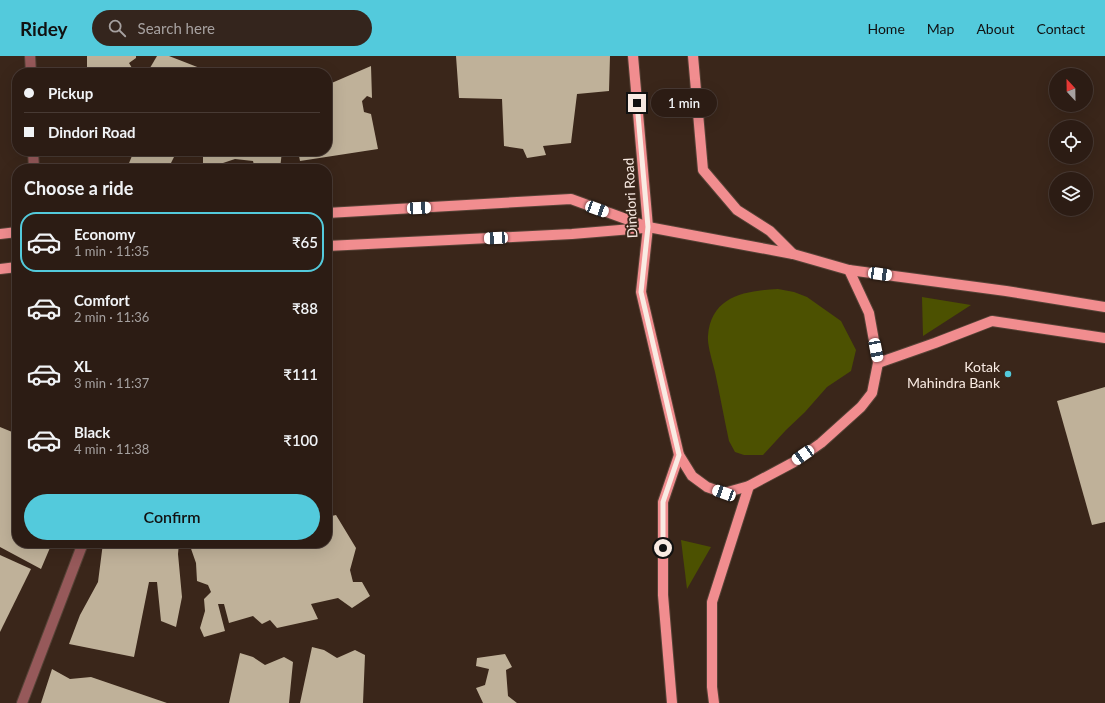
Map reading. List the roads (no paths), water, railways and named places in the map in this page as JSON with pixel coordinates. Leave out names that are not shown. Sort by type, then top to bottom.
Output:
[{"type":"main road","name":"Dindori Road","points":[[632,56],[648,227],[641,292],[679,455]]},
{"type":"main road","points":[[693,56],[703,170],[738,210],[770,231],[793,254]]},
{"type":"main road","points":[[332,213],[571,200],[648,227],[793,254],[849,270],[1006,291],[1105,307]]},
{"type":"main road","points":[[332,246],[572,234],[648,227]]},
{"type":"main road","points":[[0,234],[12,233]]},
{"type":"main road","points":[[0,269],[12,268]]},
{"type":"main road","points":[[679,455],[692,476],[707,487],[724,493],[749,486],[794,462],[821,443],[861,407],[872,393],[878,363],[869,313],[849,270]]},
{"type":"main road","points":[[878,363],[936,343],[992,321],[1105,338]]},
{"type":"main road","points":[[672,703],[663,595],[663,502],[679,455]]},
{"type":"main road","points":[[714,703],[712,687],[712,602],[749,486]]},
{"type":"street","points":[[30,56],[31,68]]},
{"type":"street","points":[[22,703],[80,548]]},
{"type":"place","name":"Kotak Mahindra Bank","points":[[1008,374]]}]
